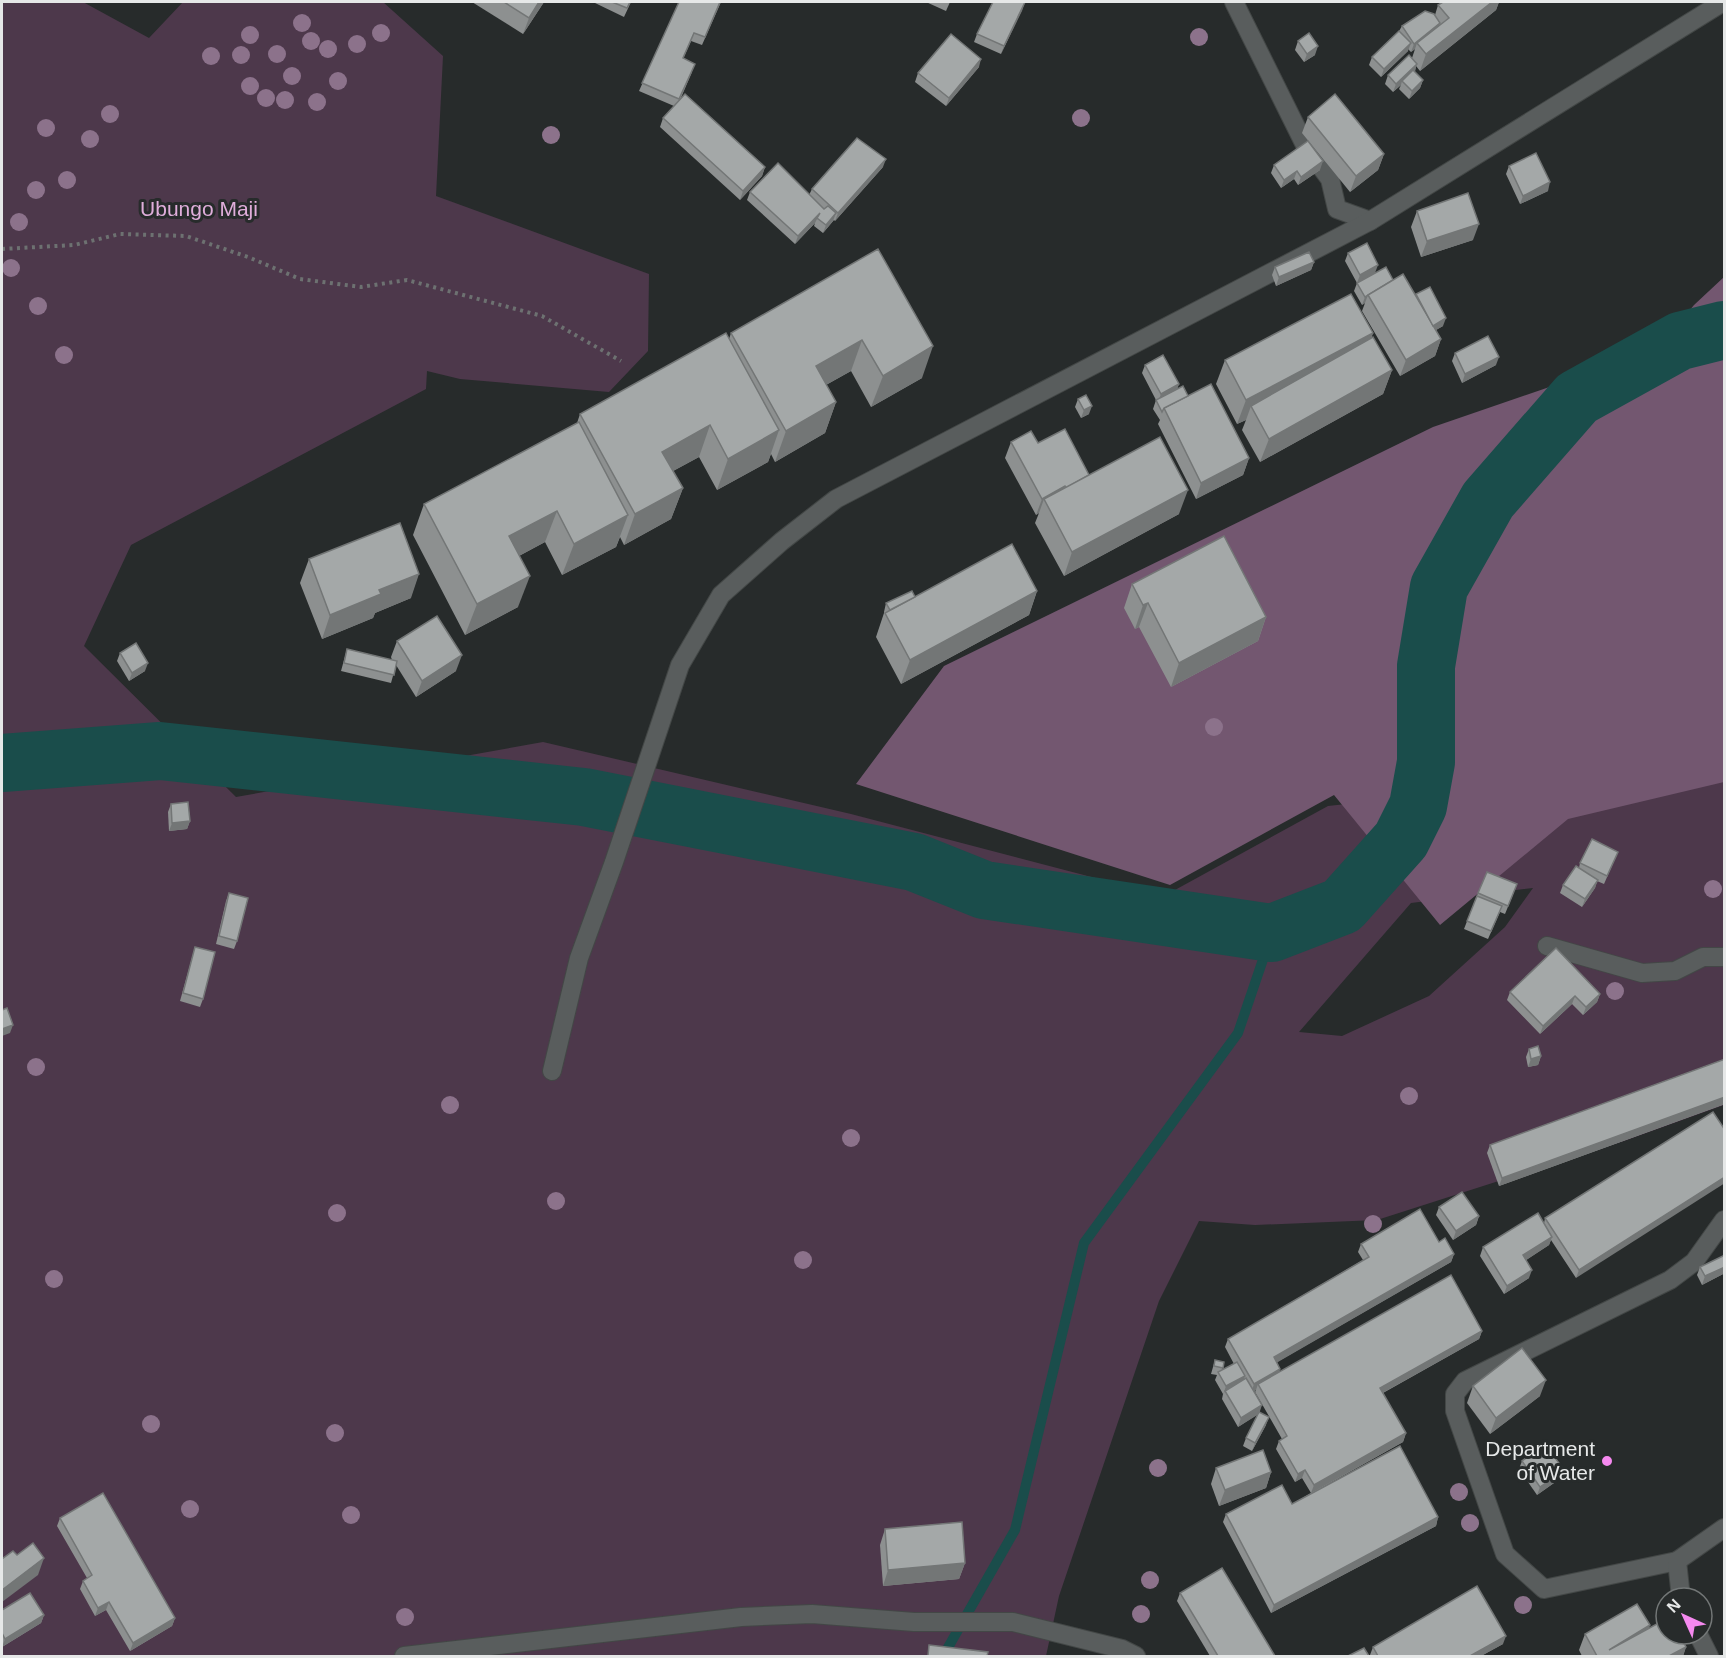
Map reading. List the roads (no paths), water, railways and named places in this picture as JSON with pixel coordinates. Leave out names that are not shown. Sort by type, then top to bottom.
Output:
[{"type":"street","points":[[1234,2],[1306,147],[1330,179],[1338,209],[1370,221]]},
{"type":"street","points":[[552,1071],[579,958],[614,862],[680,665],[721,595],[782,541],[836,499],[1370,221],[1723,2]]},
{"type":"street","points":[[1547,945],[1642,973],[1675,971],[1703,957],[1725,957]]},
{"type":"street","points":[[1725,1220],[1694,1262],[1670,1280],[1464,1381],[1455,1394],[1455,1411],[1505,1554],[1544,1589],[1677,1561],[1725,1528]]},
{"type":"street","points":[[1677,1561],[1680,1586]]},
{"type":"street","points":[[404,1656],[741,1617],[812,1614],[914,1622],[1013,1622],[1122,1649],[1136,1656]]},
{"type":"waterway","points":[[2,763],[160,751],[584,797],[914,862],[984,890],[1272,933],[1342,906],[1401,840],[1418,806],[1426,762],[1426,666],[1439,587],[1488,500],[1577,398],[1680,341],[1724,330]]},
{"type":"waterway","points":[[946,1651],[1015,1530],[1084,1243],[1238,1033],[1272,933]]},
{"type":"place","name":"Department of Water","points":[[1607,1461]]},
{"type":"park label","name":"Ubungo Maji","points":[[199,209]]}]
